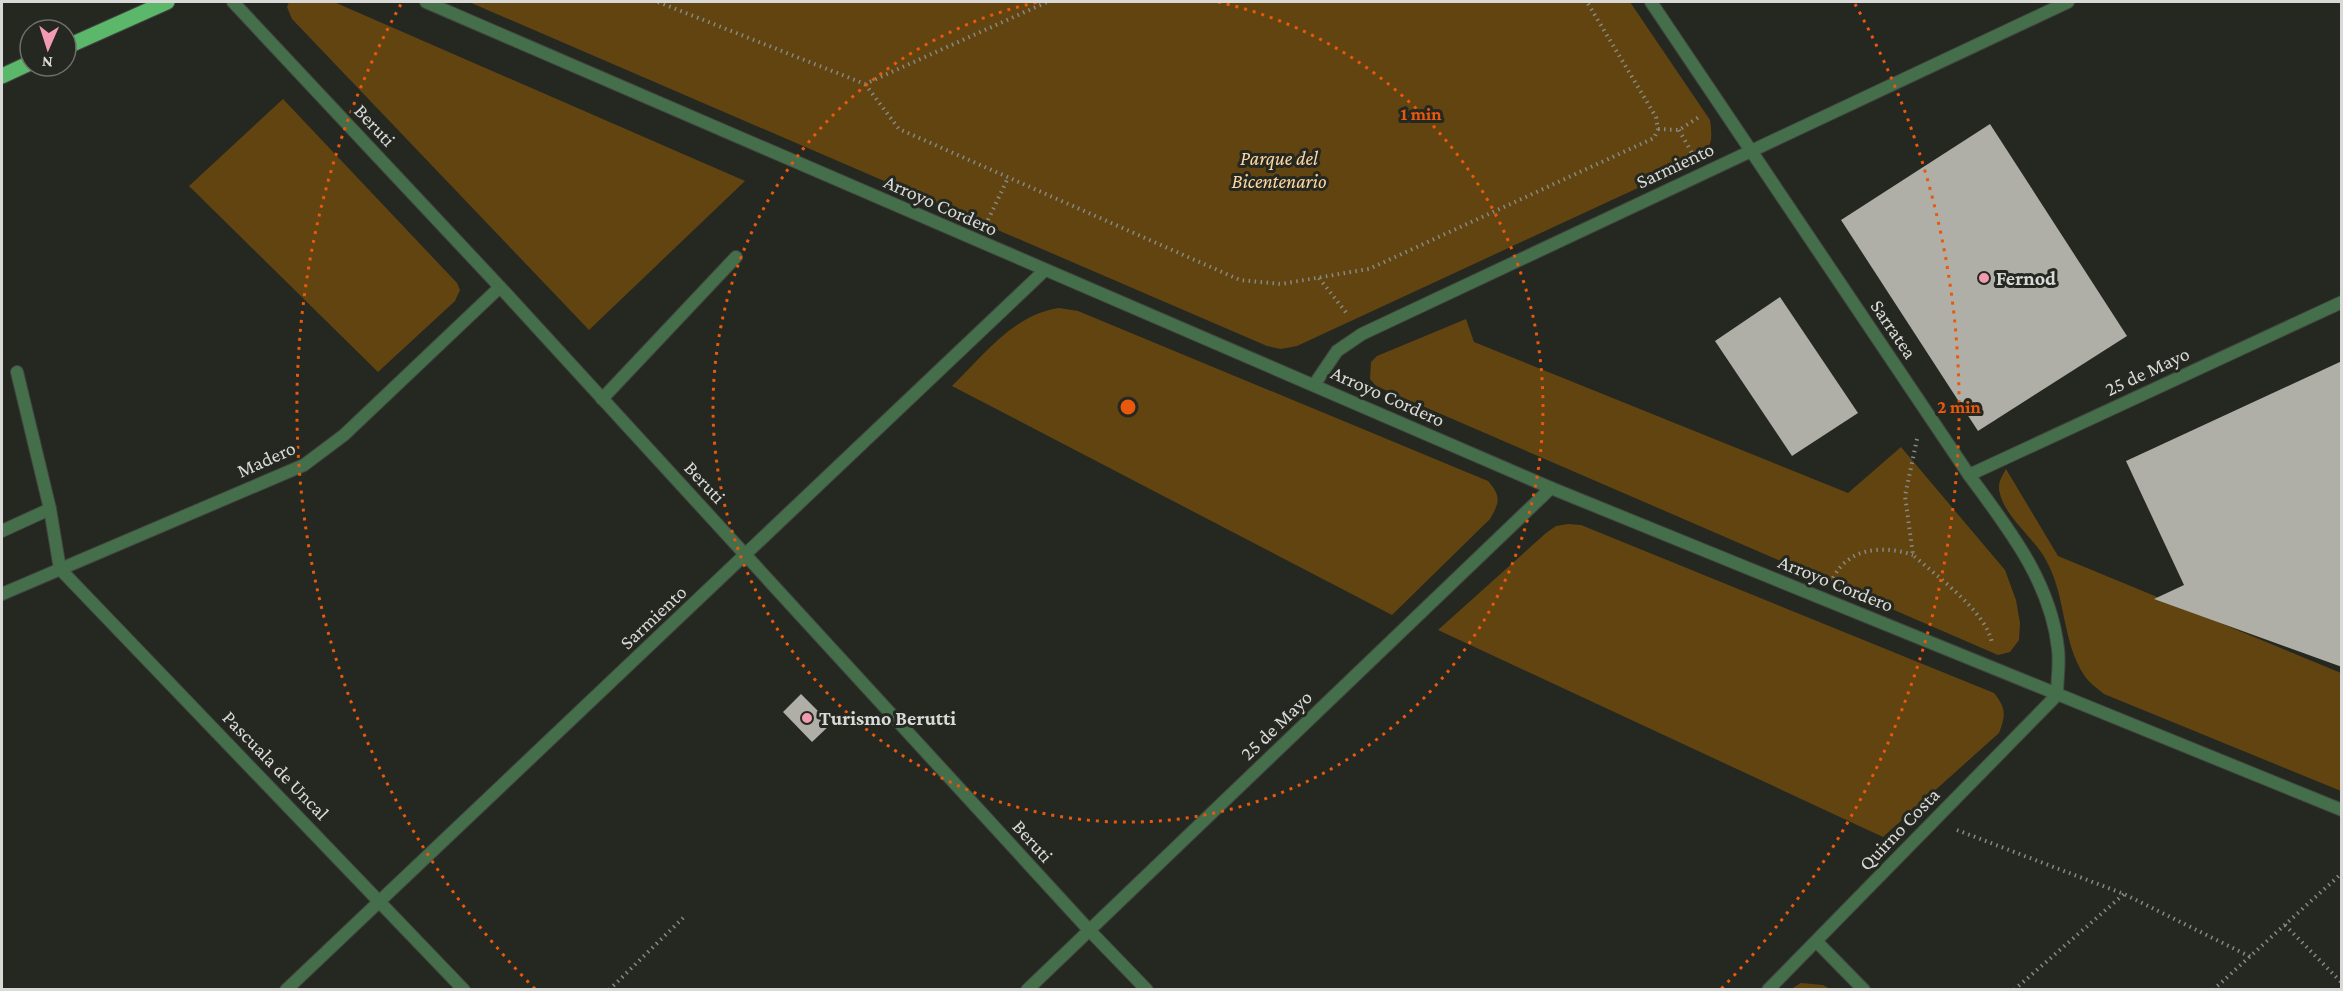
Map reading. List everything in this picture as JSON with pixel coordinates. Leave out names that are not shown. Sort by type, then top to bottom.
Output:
[{"type":"main road","points":[[78,42],[167,2]]},
{"type":"main road","points":[[2,76],[18,69]]},
{"type":"street","name":"Beruti","points":[[233,2],[500,287],[1089,930],[1147,990]]},
{"type":"street","name":"Arroyo Cordero","points":[[426,2],[1044,271],[1551,488],[2342,810]]},
{"type":"street","name":"Sarratea","points":[[1651,2],[1970,476],[2015,538],[2040,582],[2051,614],[2058,650],[2057,695]]},
{"type":"street","name":"Sarmiento","points":[[1314,385],[1337,351],[1362,334],[2068,2]]},
{"type":"street","points":[[602,399],[736,257]]},
{"type":"street","name":"Sarmiento","points":[[286,990],[747,556],[1044,271]]},
{"type":"street","name":"Madero","points":[[2,594],[304,465],[344,435],[500,287]]},
{"type":"street","name":"25 de Mayo","points":[[1970,476],[2342,302]]},
{"type":"street","points":[[16,372],[50,509],[60,569]]},
{"type":"street","name":"25 de Mayo","points":[[1028,990],[1551,488]]},
{"type":"street","points":[[2,531],[50,509]]},
{"type":"street","name":"Pascuala de Uncal","points":[[60,569],[464,990]]},
{"type":"street","name":"Quirno Costa","points":[[1768,990],[1818,942],[2057,695]]},
{"type":"street","points":[[1818,942],[1864,990]]},
{"type":"path","points":[[658,2],[865,84],[899,129],[1240,280],[1281,284],[1369,269],[1654,138],[1659,129],[1656,117],[1587,2]]},
{"type":"path","points":[[865,84],[1047,2]]},
{"type":"path","points":[[1659,129],[1679,130],[1719,104]]},
{"type":"path","points":[[978,242],[1008,178]]},
{"type":"path","points":[[1319,278],[1362,334]]},
{"type":"path","points":[[1913,555],[1905,496],[1925,409]]},
{"type":"path","points":[[1822,599],[1837,571],[1853,557],[1872,549],[1893,548],[1913,555],[1968,603],[1984,624],[1993,641],[1987,666]]},
{"type":"path","points":[[1934,821],[2124,894],[2250,957]]},
{"type":"path","points":[[2213,990],[2342,873]]},
{"type":"path","points":[[2014,990],[2124,894]]},
{"type":"path","points":[[609,990],[684,917]]},
{"type":"path","points":[[2285,925],[2342,983]]},
{"type":"green space","points":[[289,2],[334,2],[745,181],[589,330],[292,19],[287,7]]},
{"type":"green space","name":"Parque del Bicentenario","points":[[469,2],[1630,2],[1710,120],[1711,140],[1705,153],[1694,162],[1297,346],[1281,349],[1267,346]]},
{"type":"green space","points":[[283,99],[457,283],[460,290],[455,301],[378,372],[189,186]]},
{"type":"green space","points":[[1059,308],[1078,311],[1488,481],[1497,495],[1496,508],[1490,519],[1392,615],[952,386],[1014,327],[1028,318]]},
{"type":"green space","points":[[1466,319],[1474,342],[1848,493],[1901,447],[2005,570],[2016,600],[2020,623],[2019,640],[2010,652],[1998,655],[1376,386],[1370,379],[1371,362],[1377,356]]},
{"type":"green space","points":[[2006,469],[2058,556],[2341,673],[2341,791],[2104,694],[2090,683],[2077,662],[2072,648],[2058,590],[2047,562],[2015,521],[2000,494],[2001,478]]},
{"type":"green space","points":[[1581,525],[1994,693],[2004,712],[1999,733],[1883,837],[1438,630],[1546,533],[1556,526]]},
{"type":"green space","points":[[1801,983],[1823,985],[1830,989],[1791,989]]},
{"type":"building","name":"Fernod","points":[[1990,124],[2127,336],[1978,431],[1841,220]]},
{"type":"building","points":[[1780,297],[1858,413],[1792,456],[1715,341]]},
{"type":"building","points":[[2342,361],[2342,667],[2154,599],[2184,585],[2126,461]]},
{"type":"building","name":"Turismo Berutti","points":[[801,694],[831,724],[812,742],[783,712]]},
{"type":"place","name":"Fernod","points":[[1984,278]]},
{"type":"place","name":"Turismo Berutti","points":[[807,718]]}]
